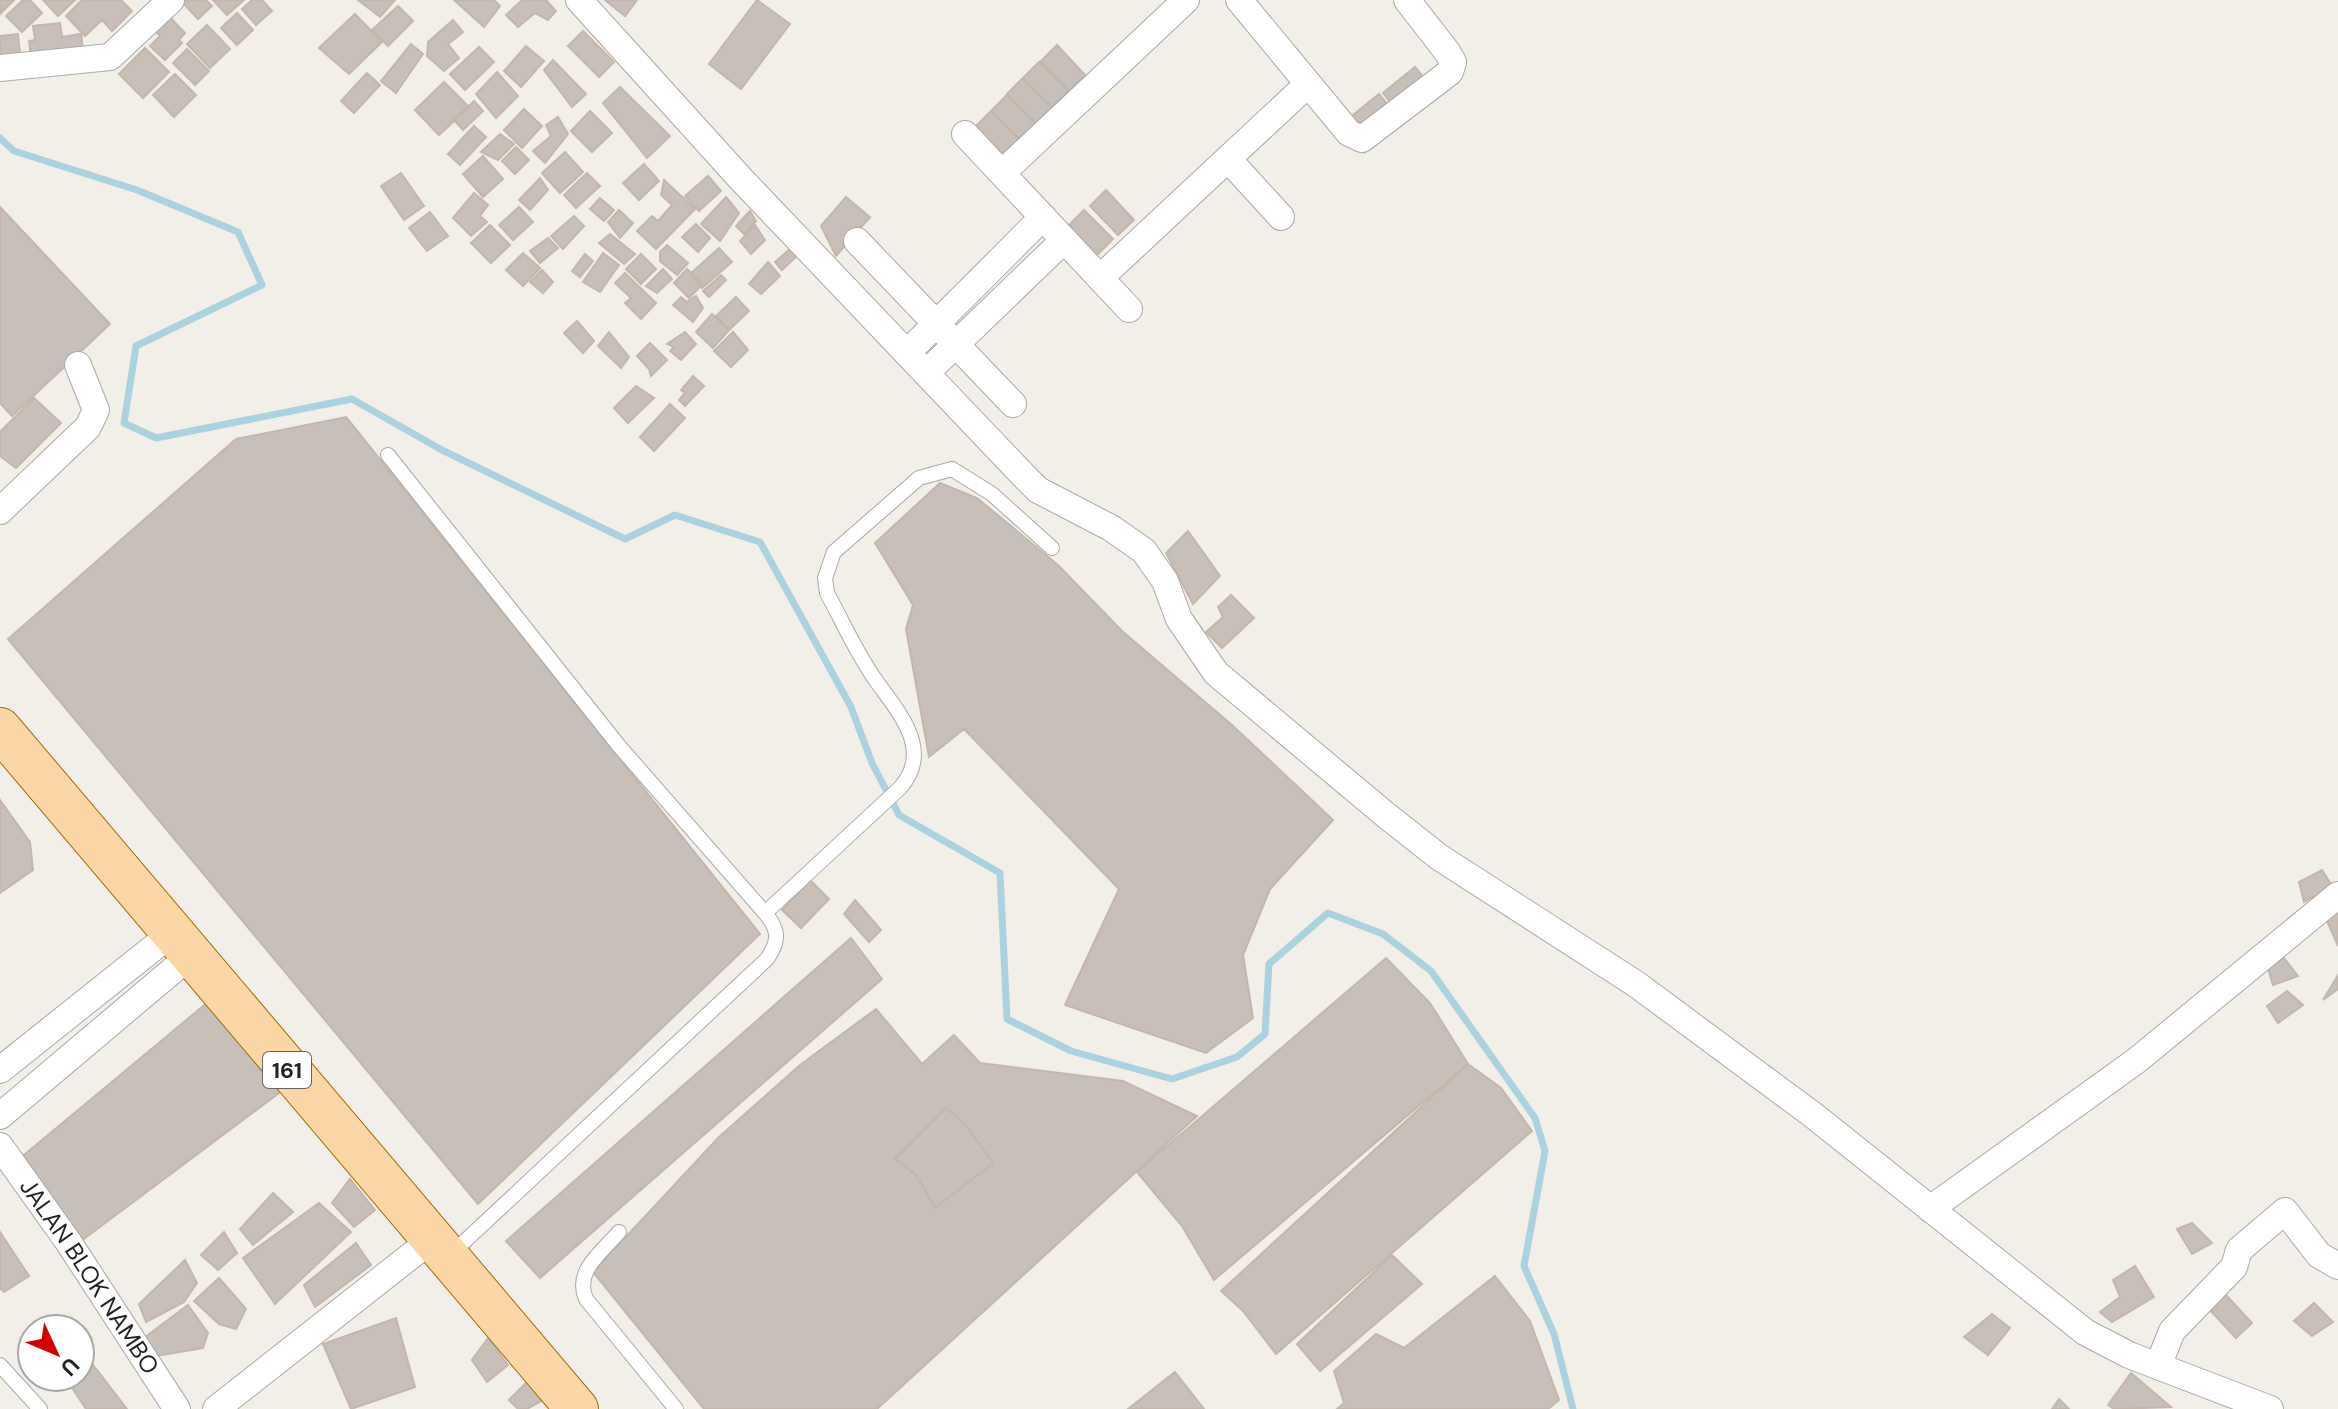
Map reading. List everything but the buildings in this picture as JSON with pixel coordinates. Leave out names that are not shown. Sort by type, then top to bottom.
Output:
[{"type":"main road","name":"161","points":[[4,743],[181,944],[577,1409]]},
{"type":"street","points":[[0,68],[110,57],[171,0]]},
{"type":"street","points":[[579,0],[740,178],[1038,490],[1111,528],[1144,551],[1165,581],[1179,619],[1194,644],[1237,693],[1439,857],[1636,984],[1813,1115],[2085,1332],[2158,1366],[2270,1409]]},
{"type":"street","points":[[1002,173],[1186,0]]},
{"type":"street","points":[[1239,0],[1349,133],[1362,139],[1444,80],[1453,62],[1407,0]]},
{"type":"street","points":[[1100,278],[1308,84]]},
{"type":"street","points":[[965,134],[1129,309]]},
{"type":"street","points":[[1228,159],[1281,217]]},
{"type":"street","points":[[907,353],[1043,217]]},
{"type":"street","points":[[926,373],[1064,240]]},
{"type":"street","points":[[857,241],[1013,404]]},
{"type":"street","points":[[0,511],[88,427],[96,410],[78,365]]},
{"type":"street","points":[[1930,1209],[2136,1061],[2338,895]]},
{"type":"street","points":[[0,1070],[181,944]]},
{"type":"street","points":[[0,1116],[181,944]]},
{"type":"street","name":"JALAN BLOK NAMBO","points":[[0,1146],[69,1243],[177,1409]]},
{"type":"street","points":[[2158,1366],[2172,1331],[2234,1267],[2239,1250],[2285,1211],[2319,1255],[2338,1266]]},
{"type":"street","points":[[216,1409],[439,1249]]},
{"type":"lane","points":[[388,455],[619,746],[765,913],[775,926],[778,939],[767,959],[439,1249]]},
{"type":"lane","points":[[765,913],[900,788],[910,772],[911,737],[907,723],[876,682],[827,593],[825,578],[834,552],[919,478],[952,469],[992,494],[1052,548]]},
{"type":"lane","points":[[619,1232],[583,1273],[580,1285],[586,1299],[676,1409]]},
{"type":"lane","points":[[0,1365],[40,1409]]},
{"type":"waterway","points":[[0,138],[14,151],[137,190],[238,232],[262,285],[136,346],[124,423],[156,438],[352,399],[442,450],[625,539],[675,515],[760,542],[851,707],[872,763],[899,815],[1000,873],[1007,1019],[1071,1051],[1172,1079],[1237,1057],[1265,1034],[1269,964],[1328,913],[1383,934],[1431,971],[1535,1118],[1545,1151],[1524,1266],[1554,1334],[1573,1409]]}]
